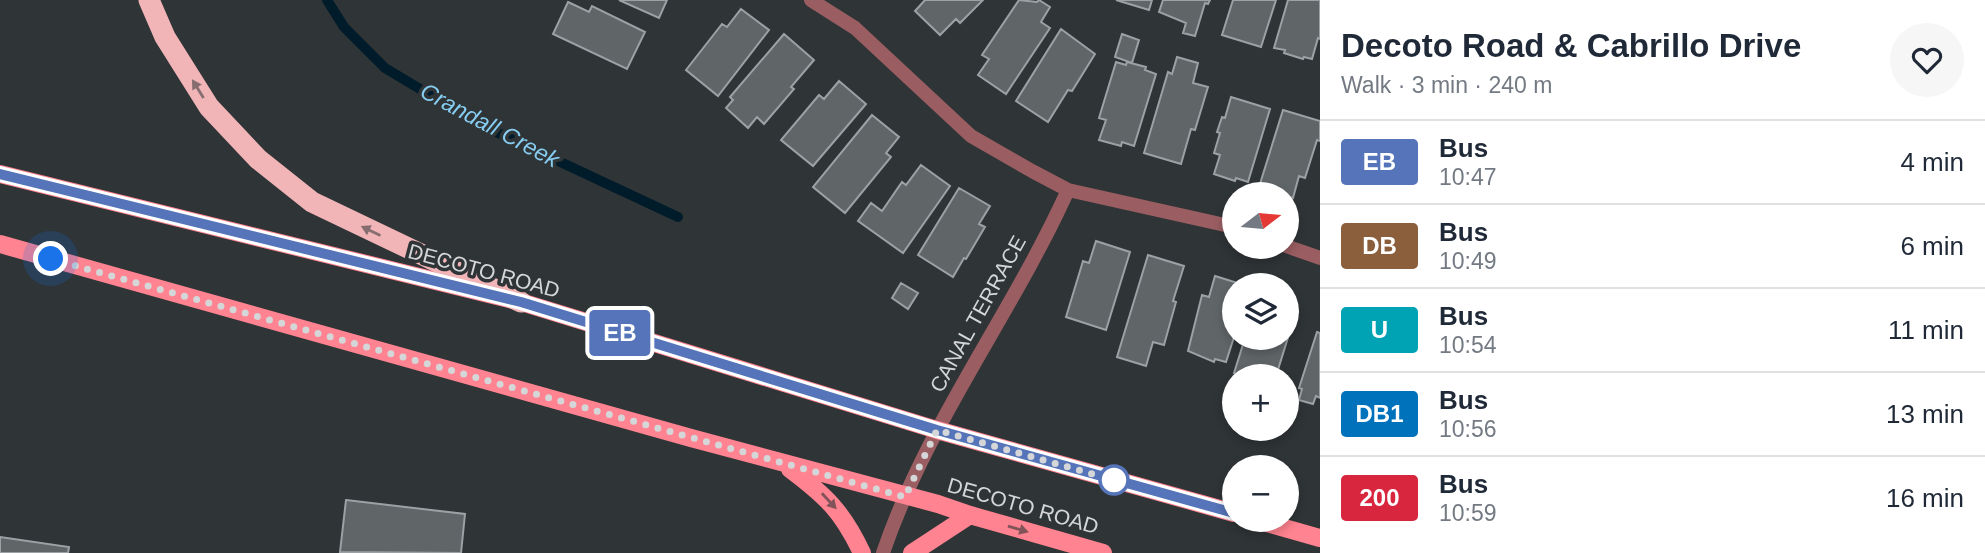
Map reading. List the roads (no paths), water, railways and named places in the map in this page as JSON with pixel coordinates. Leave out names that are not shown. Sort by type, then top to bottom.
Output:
[{"type":"highway","points":[[149,0],[165,37],[209,107],[258,159],[312,202],[521,302]]},
{"type":"main road","name":"DECOTO ROAD","points":[[0,174],[521,302],[937,430],[1222,510]]},
{"type":"main road","name":"DECOTO ROAD","points":[[0,244],[781,463],[938,504],[970,516],[1103,553]]},
{"type":"main road","points":[[781,463],[824,495],[851,530],[862,553]]},
{"type":"main road","points":[[912,553],[970,516]]},
{"type":"main road","points":[[1299,532],[1320,538]]},
{"type":"street","points":[[811,0],[855,28],[971,136],[1068,190],[1222,224]]},
{"type":"street","name":"CANAL TERRACE","points":[[883,553],[905,497],[937,430],[1046,236],[1068,190]]},
{"type":"street","points":[[1299,251],[1320,258]]},
{"type":"waterway","name":"Crandall Creek","points":[[327,0],[344,27],[385,68],[475,122],[678,217]]}]
